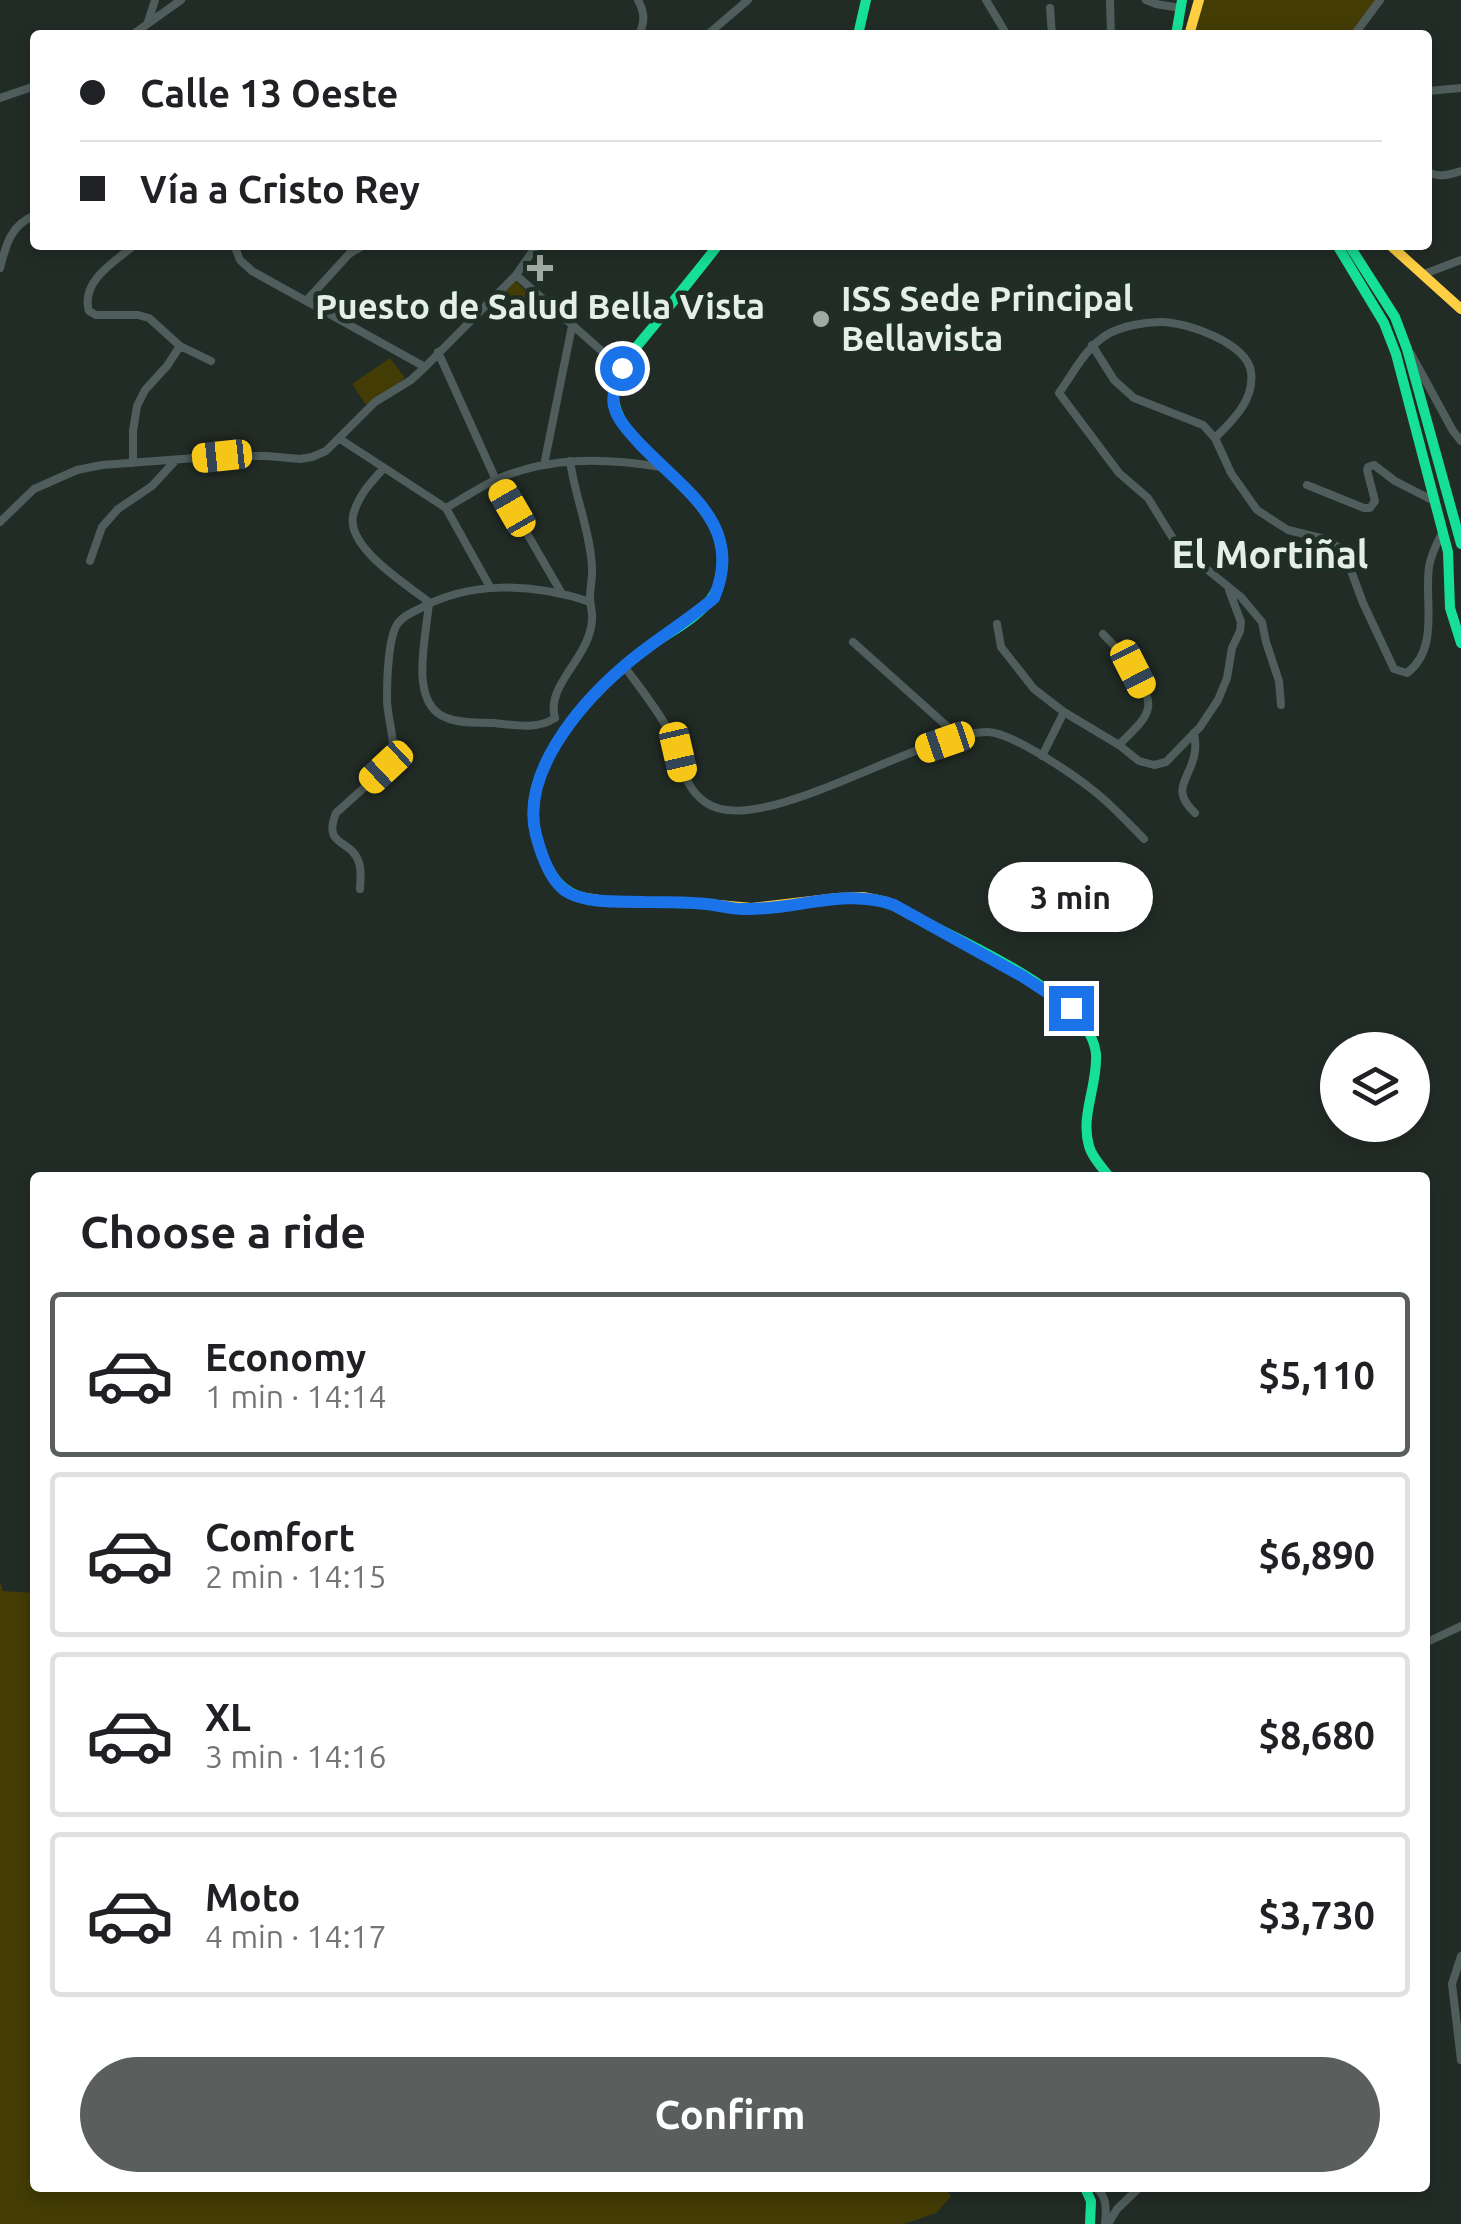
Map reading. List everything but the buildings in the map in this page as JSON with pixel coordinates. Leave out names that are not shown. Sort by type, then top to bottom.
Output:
[{"type":"street","points":[[148,22],[154,0]]},
{"type":"street","points":[[138,30],[181,0]]},
{"type":"street","points":[[638,0],[644,13],[641,30]]},
{"type":"street","points":[[712,30],[748,0]]},
{"type":"street","points":[[859,30],[866,0]]},
{"type":"street","points":[[986,0],[1003,30]]},
{"type":"street","points":[[1110,0],[1112,30]]},
{"type":"street","points":[[1146,0],[1156,4],[1190,0]]},
{"type":"street","points":[[1190,30],[1199,0]]},
{"type":"street","points":[[1358,30],[1380,0]]},
{"type":"street","points":[[1177,30],[1181,4]]},
{"type":"street","points":[[1050,8],[1052,30]]},
{"type":"street","points":[[716,26],[721,30]]},
{"type":"street","points":[[0,98],[30,88]]},
{"type":"street","points":[[1432,90],[1461,88]]},
{"type":"street","points":[[1432,174],[1461,171]]},
{"type":"street","points":[[0,268],[7,242],[19,224],[30,218]]},
{"type":"street","points":[[129,250],[97,277],[88,292],[88,312],[148,318],[180,346],[211,361]]},
{"type":"street","points":[[236,250],[252,272],[425,367]]},
{"type":"street","points":[[307,300],[356,250]]},
{"type":"street","points":[[0,522],[21,500],[49,480],[77,470],[245,456],[300,459],[326,451],[375,402],[425,367],[516,275],[534,250]]},
{"type":"street","points":[[714,250],[622,368],[613,402],[625,426],[705,511],[720,534],[724,550],[720,585],[714,598],[624,666],[597,692],[547,761],[533,803],[536,835],[546,861],[559,886],[583,898],[703,903],[743,909],[851,897],[881,900],[1022,976],[1060,1000],[1078,1016],[1093,1038],[1096,1053],[1087,1129],[1090,1146],[1106,1172]]},
{"type":"street","points":[[1339,250],[1384,323],[1396,354],[1443,530],[1450,571],[1451,621],[1461,644]]},
{"type":"street","points":[[1353,250],[1395,317],[1408,349],[1461,441]]},
{"type":"street","points":[[1396,250],[1461,309]]},
{"type":"street","points":[[1424,274],[1461,260]]},
{"type":"street","points":[[516,275],[622,368]]},
{"type":"street","points":[[1215,438],[1240,412],[1249,391],[1251,371],[1241,352],[1194,328],[1161,322],[1121,328],[1092,345],[1059,394],[1119,473],[1148,498],[1176,545],[1241,597],[1262,622],[1282,704]]},
{"type":"street","points":[[544,465],[572,326]]},
{"type":"street","points":[[1092,345],[1124,391],[1203,426],[1215,438],[1231,473],[1257,510],[1288,530],[1322,538],[1340,548],[1394,669],[1400,672],[1407,672],[1419,659],[1430,621],[1428,567],[1443,530]]},
{"type":"street","points":[[133,463],[137,406],[180,346]]},
{"type":"street","points":[[1408,349],[1461,544]]},
{"type":"street","points":[[438,352],[496,480],[561,592]]},
{"type":"street","points":[[340,439],[446,508],[490,587]]},
{"type":"street","points":[[446,508],[496,480],[544,465],[615,460],[662,467]]},
{"type":"street","points":[[90,561],[102,528],[110,518],[152,486],[175,461]]},
{"type":"street","points":[[554,718],[552,700],[587,642],[593,619],[588,540],[570,461]]},
{"type":"street","points":[[1306,485],[1370,508],[1375,501],[1367,470],[1374,465],[1434,501]]},
{"type":"street","points":[[1412,489],[1424,481],[1426,466]]},
{"type":"street","points":[[383,468],[358,502],[353,531],[361,546],[429,602]]},
{"type":"street","points":[[1428,567],[1441,563],[1450,571]]},
{"type":"street","points":[[360,889],[358,860],[334,838],[332,823],[336,813],[393,758],[387,702],[396,625],[429,602],[490,587],[561,592],[590,602]]},
{"type":"street","points":[[997,624],[1000,647],[1034,689],[1139,761],[1154,766],[1166,762],[1194,734],[1218,700],[1241,622],[1228,589]]},
{"type":"street","points":[[429,602],[422,672],[425,693],[433,709],[444,718],[459,721],[532,726],[545,725],[554,718]]},
{"type":"street","points":[[1104,634],[1133,669],[1147,697],[1148,708],[1143,718],[1119,745]]},
{"type":"street","points":[[853,642],[959,738]]},
{"type":"street","points":[[624,666],[670,734],[691,790],[708,805],[748,810],[762,807],[909,754],[989,732],[1012,738],[1094,790],[1144,838]]},
{"type":"street","points":[[1042,756],[1064,712]]},
{"type":"street","points":[[554,718],[571,725]]},
{"type":"street","points":[[1194,734],[1195,754],[1182,784],[1182,794],[1184,804],[1195,813]]},
{"type":"street","points":[[1430,1642],[1461,1626]]},
{"type":"street","points":[[1461,1956],[1452,1984],[1461,2060]]},
{"type":"street","points":[[1088,2192],[1092,2206],[1090,2224]]},
{"type":"street","points":[[1099,2192],[1104,2198],[1106,2224]]},
{"type":"street","points":[[1106,2224],[1135,2192]]},
{"type":"shaded area","points":[[1199,0],[1380,0],[1358,30],[1190,30]]},
{"type":"shaded area","points":[[515,280],[530,296],[505,319],[490,303]]},
{"type":"shaded area","points":[[390,358],[405,378],[366,405],[352,384]]},
{"type":"shaded area","points":[[0,1581],[3,1591],[30,1593],[30,2192],[948,2192],[951,2197],[936,2213],[904,2224],[0,2224]]},
{"type":"traffic: fast","points":[[859,30],[866,0]]},
{"type":"traffic: fast","points":[[1177,30],[1182,0]]},
{"type":"traffic: fast","points":[[586,898],[558,882],[540,847],[533,815],[544,766],[591,698],[708,602],[722,567],[717,533],[703,509],[625,427],[615,406],[615,385],[633,351],[714,250]]},
{"type":"traffic: fast","points":[[1340,250],[1384,323],[1396,354],[1448,552],[1450,608],[1461,643]]},
{"type":"traffic: fast","points":[[1352,250],[1395,317],[1407,349],[1461,544]]},
{"type":"traffic: fast","points":[[917,918],[1050,992],[1089,1033],[1096,1066],[1087,1134],[1093,1155],[1106,1172]]},
{"type":"traffic: fast","points":[[1087,2192],[1091,2201],[1090,2224]]},
{"type":"traffic: slow","points":[[1190,30],[1199,0]]},
{"type":"traffic: slow","points":[[1396,250],[1461,309]]},
{"type":"traffic: slow","points":[[586,898],[752,908],[863,897],[887,902],[917,918]]},
{"type":"place","name":"Puesto de Salud Bella Vista","points":[[540,268]]},
{"type":"place","name":"ISS Sede Principal Bellavista","points":[[821,319]]},
{"type":"district","name":"El Mortiñal","points":[[1270,555]]},
{"type":"route","points":[[622,368],[613,402],[616,412],[636,439],[705,511],[720,534],[723,564],[714,598],[613,676],[580,712],[547,761],[537,782],[533,816],[542,853],[559,886],[583,898],[703,903],[743,909],[832,898],[881,900],[978,950],[1071,1008]]}]
